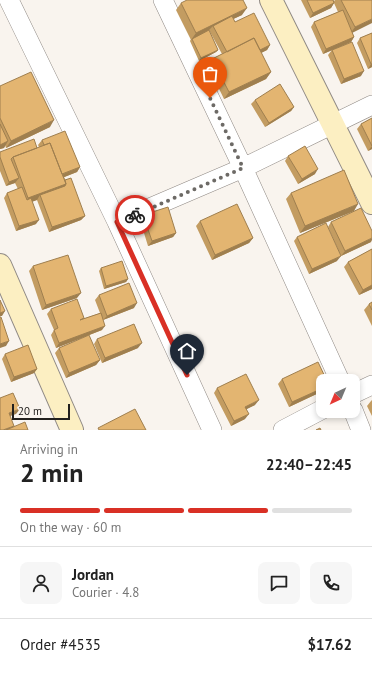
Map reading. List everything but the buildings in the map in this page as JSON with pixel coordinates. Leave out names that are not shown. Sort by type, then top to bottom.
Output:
[{"type":"main road","points":[[271,0],[372,203]]},
{"type":"main road","points":[[0,265],[72,430]]},
{"type":"street","points":[[9,0],[117,222],[212,430]]},
{"type":"street","points":[[163,0],[243,168],[337,374]]},
{"type":"street","points":[[117,222],[243,168],[372,105]]},
{"type":"street","points":[[360,391],[372,385]]},
{"type":"street","points":[[282,430],[316,413]]},
{"type":"street","points":[[356,418],[361,430]]},
{"type":"way so far","points":[[135,215],[243,168],[210,98]]},
{"type":"route","points":[[135,215],[117,222],[187,375]]}]
